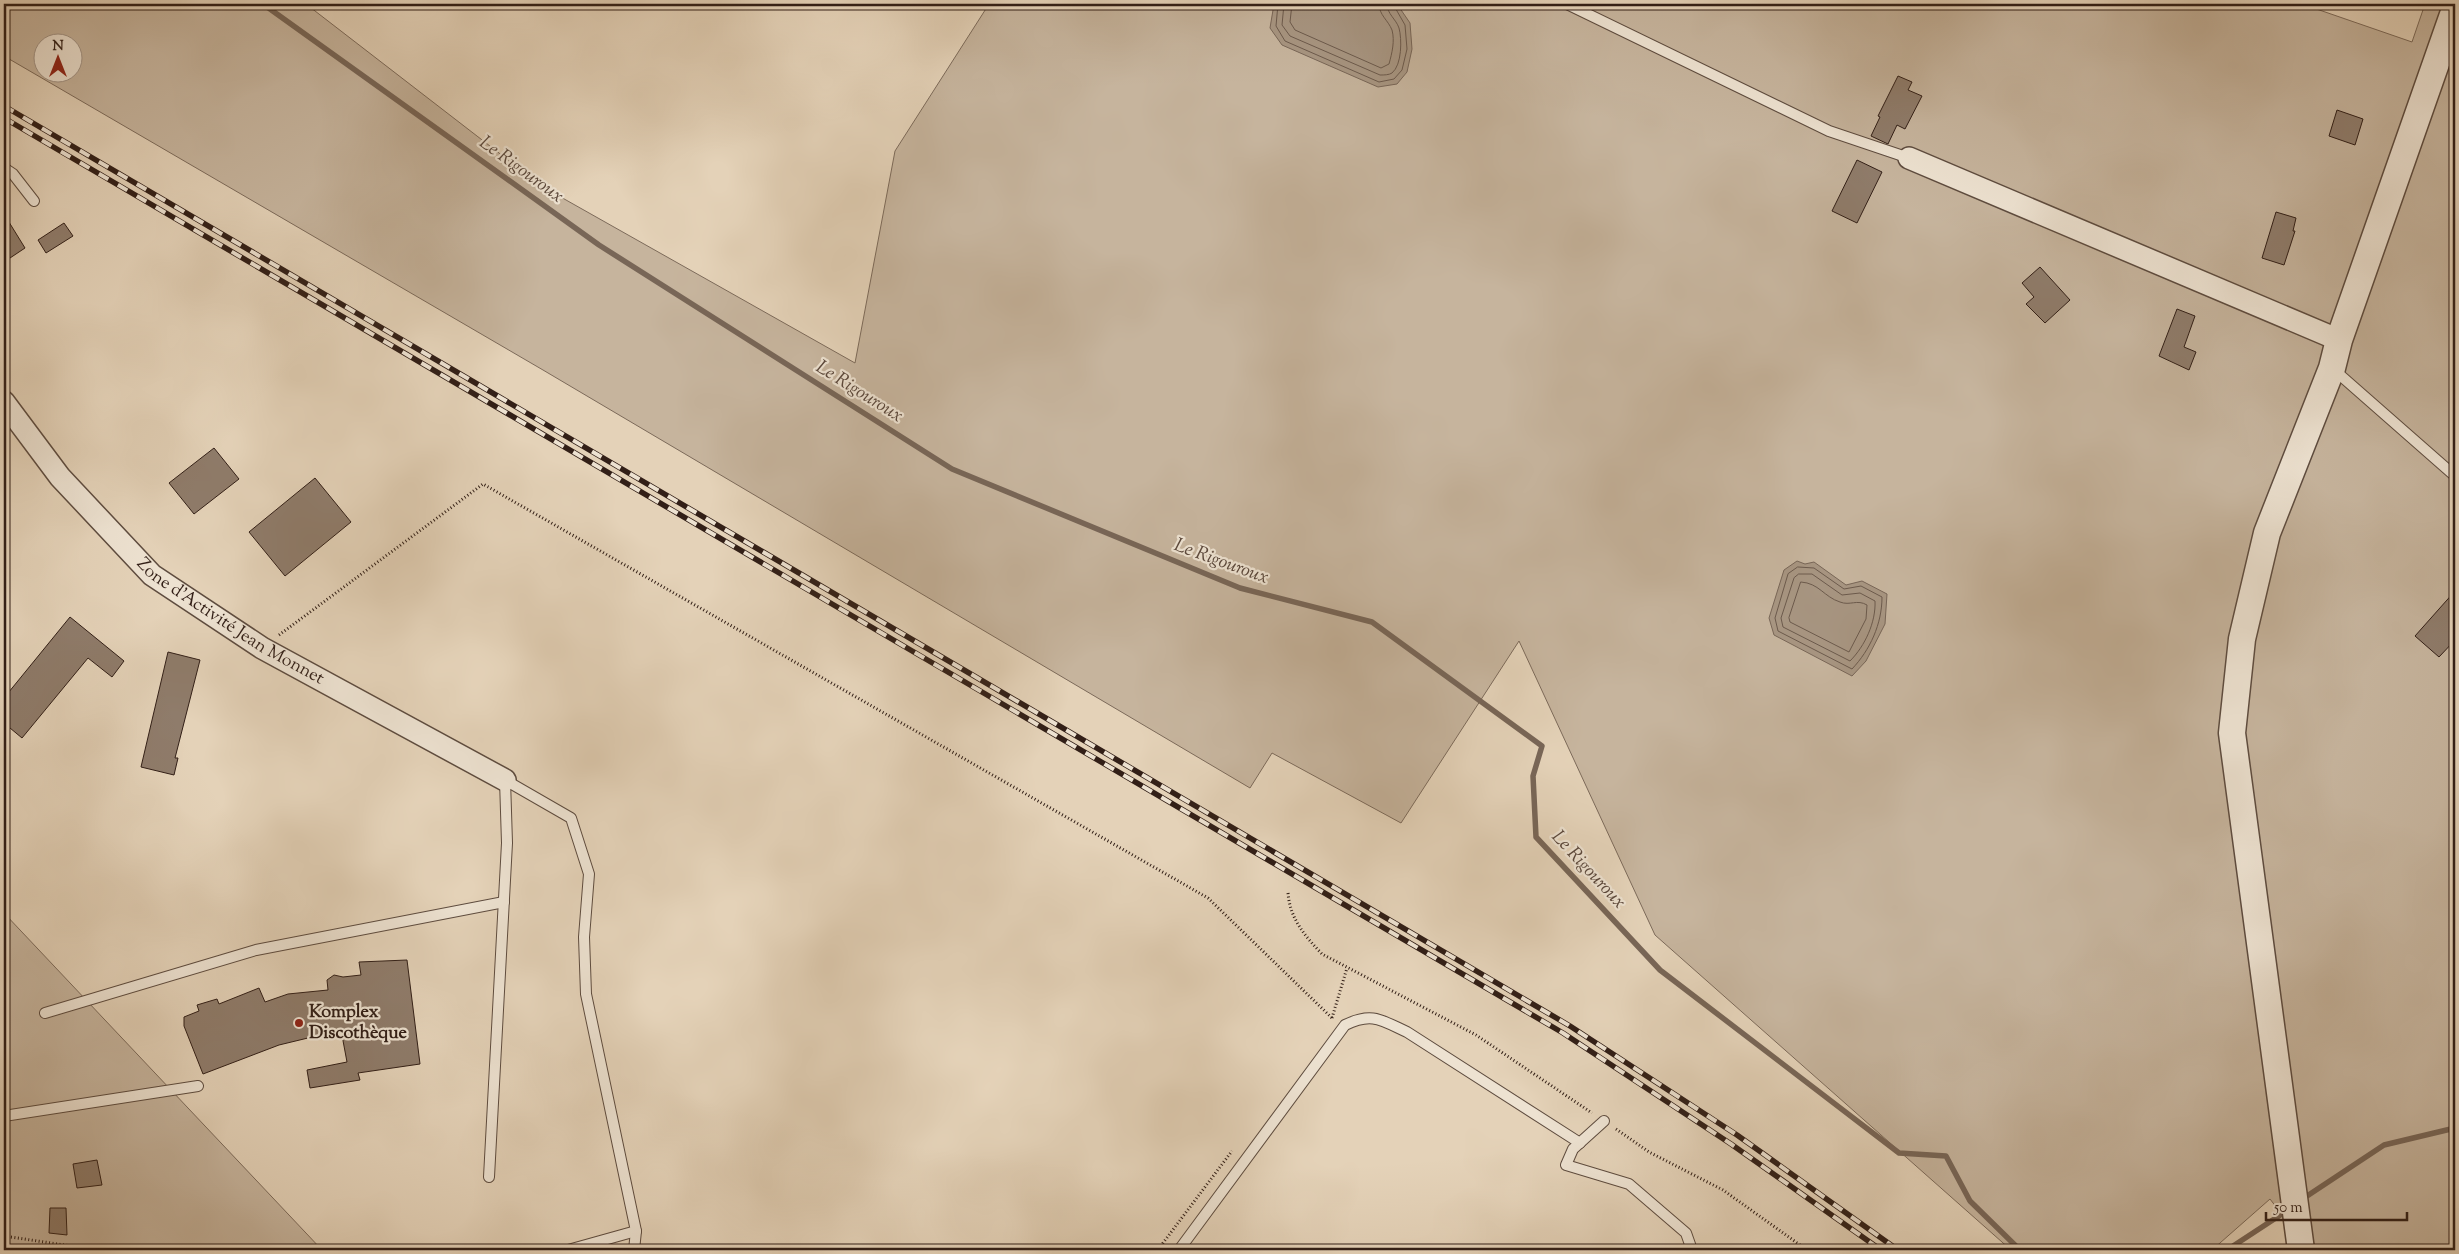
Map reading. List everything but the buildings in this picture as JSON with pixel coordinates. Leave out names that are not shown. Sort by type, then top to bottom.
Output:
[{"type":"street","points":[[2301,1250],[2232,733],[2242,639],[2267,534],[2332,368],[2340,340],[2455,9]]},
{"type":"street","points":[[1909,158],[2340,340]]},
{"type":"street","name":"Zone d'Activité Jean Monnet","points":[[4,402],[60,477],[152,575],[262,648],[505,780]]},
{"type":"lane","points":[[1567,4],[1829,130],[1909,158]]},
{"type":"lane","points":[[4,168],[13,174],[34,201]]},
{"type":"lane","points":[[2332,368],[2455,476]]},
{"type":"lane","points":[[489,1177],[507,843],[505,780]]},
{"type":"lane","points":[[505,780],[571,818],[589,874],[584,937],[586,994],[636,1231],[634,1250]]},
{"type":"lane","points":[[45,1013],[256,950],[504,902]]},
{"type":"lane","points":[[1179,1250],[1345,1025],[1360,1017],[1379,1019],[1407,1032],[1580,1143]]},
{"type":"lane","points":[[4,1116],[198,1086]]},
{"type":"lane","points":[[1604,1121],[1573,1149],[1566,1165],[1629,1184],[1686,1233],[1692,1250]]},
{"type":"lane","points":[[568,1250],[636,1231]]},
{"type":"path","points":[[262,648],[483,484],[1208,898],[1332,1018]]},
{"type":"path","points":[[1288,894],[1289,908],[1306,937],[1322,954],[1476,1035],[1649,1152],[1723,1190],[1807,1250]]},
{"type":"path","points":[[1326,1026],[1332,1018],[1347,968]]},
{"type":"path","points":[[1160,1250],[1163,1242],[1233,1150]]},
{"type":"path","points":[[4,1236],[98,1250]]},
{"type":"shaded area","points":[[4,4],[306,4],[543,187],[855,363],[895,151],[989,4],[2302,4],[2412,42],[2425,4],[2455,4],[2455,1250],[2309,1250],[2270,1199],[2212,1250],[2011,1250],[1655,935],[1519,641],[1401,823],[1272,753],[1250,788],[543,370],[49,82],[82,82],[82,32],[32,32],[32,72],[4,56]]},
{"type":"shaded area","points":[[4,913],[322,1250],[4,1250]]},
{"type":"water","points":[[1274,4],[1397,4],[1410,23],[1412,49],[1407,72],[1397,84],[1378,87],[1282,45],[1270,28]]},
{"type":"water","points":[[1797,561],[1805,564],[1814,562],[1846,585],[1862,581],[1887,594],[1885,624],[1866,661],[1852,676],[1774,635],[1769,618],[1784,570]]},
{"type":"waterway","name":"Le Rigouroux","points":[[263,4],[599,245],[952,469],[1240,588],[1372,622],[1542,746],[1533,776],[1536,837],[1660,970],[1899,1153],[1946,1156],[1970,1201],[2020,1250]]},
{"type":"waterway","name":"Le Rigouroux","points":[[2301,1200],[2384,1145],[2455,1128]]},
{"type":"waterway","name":"Le Rigouroux","points":[[2227,1250],[2288,1210]]},
{"type":"railway","points":[[4,106],[1570,1026],[1737,1135],[1898,1250]]},
{"type":"railway","points":[[4,118],[1563,1033],[1731,1144],[1881,1250]]},
{"type":"place","name":"Komplex Discothèque","points":[[299,1023]]}]
